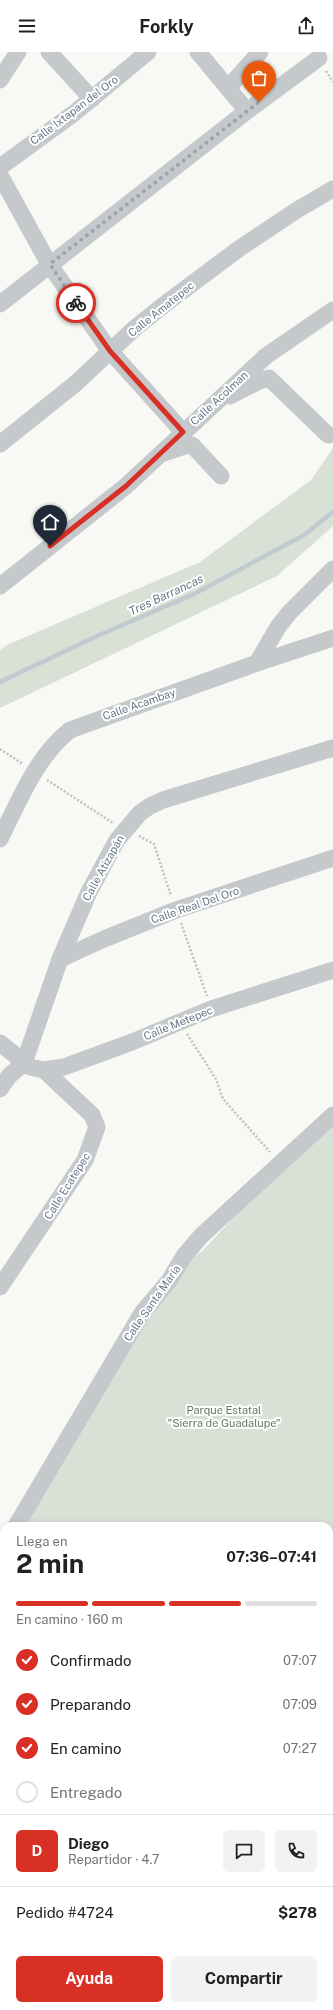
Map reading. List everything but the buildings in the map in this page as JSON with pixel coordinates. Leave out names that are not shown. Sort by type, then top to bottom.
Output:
[{"type":"street","points":[[0,80],[18,52]]},
{"type":"street","points":[[49,52],[92,99]]},
{"type":"street","name":"Calle Ixtapan del Oro","points":[[0,167],[92,99],[148,52]]},
{"type":"street","points":[[198,52],[247,111]]},
{"type":"street","points":[[228,88],[260,52]]},
{"type":"street","points":[[0,304],[247,111],[319,58]]},
{"type":"street","points":[[0,175],[50,264],[110,351],[183,432]]},
{"type":"street","name":"Calle Amatepec","points":[[0,444],[75,384],[110,351],[168,301],[240,248],[297,210],[333,189]]},
{"type":"street","name":"Calle Acolman","points":[[0,586],[126,486],[220,397],[266,356],[333,310]]},
{"type":"street","points":[[220,397],[235,394],[259,380],[269,378],[328,435]]},
{"type":"street","points":[[158,455],[192,445],[221,476]]},
{"type":"street","points":[[257,663],[278,627],[289,613],[333,569]]},
{"type":"street","name":"Calle Acambay","points":[[0,839],[34,772],[50,750],[70,730],[257,663],[333,638]]},
{"type":"street","name":"Calle Atizapán","points":[[0,1089],[9,1076],[24,1063],[60,959],[89,892],[117,840],[125,829],[150,806],[164,800],[333,748]]},
{"type":"street","name":"Calle Real Del Oro","points":[[60,959],[104,939],[176,910],[333,858]]},
{"type":"street","name":"Calle Metepec","points":[[44,1070],[84,1060],[211,1009],[333,970]]},
{"type":"street","points":[[0,1044],[24,1063],[44,1070]]},
{"type":"street","name":"Calle Ecatepec","points":[[0,1287],[85,1160],[97,1127],[92,1115],[44,1070]]},
{"type":"street","name":"Calle Santa María","points":[[18,1522],[142,1313],[169,1281],[184,1256],[201,1236],[333,1115]]},
{"type":"path","points":[[0,748],[98,815],[154,844],[211,1009]]},
{"type":"path","points":[[179,1022],[216,1079],[223,1099],[280,1163]]},
{"type":"green space","points":[[333,448],[333,526],[277,576],[0,708],[0,650],[7,645],[200,562],[311,480]]},
{"type":"green space","name":"Parque Estatal \"Sierra de Guadalupe\"","points":[[333,1122],[333,1522],[16,1522],[117,1357],[190,1260],[202,1251],[262,1188]]},
{"type":"waterway","name":"Tres Barrancas","points":[[0,682],[97,636],[194,594],[304,535],[333,512]]},
{"type":"way so far","points":[[76,303],[50,264],[259,102]]},
{"type":"route","points":[[50,546],[126,486],[183,432],[110,351],[76,303]]}]
